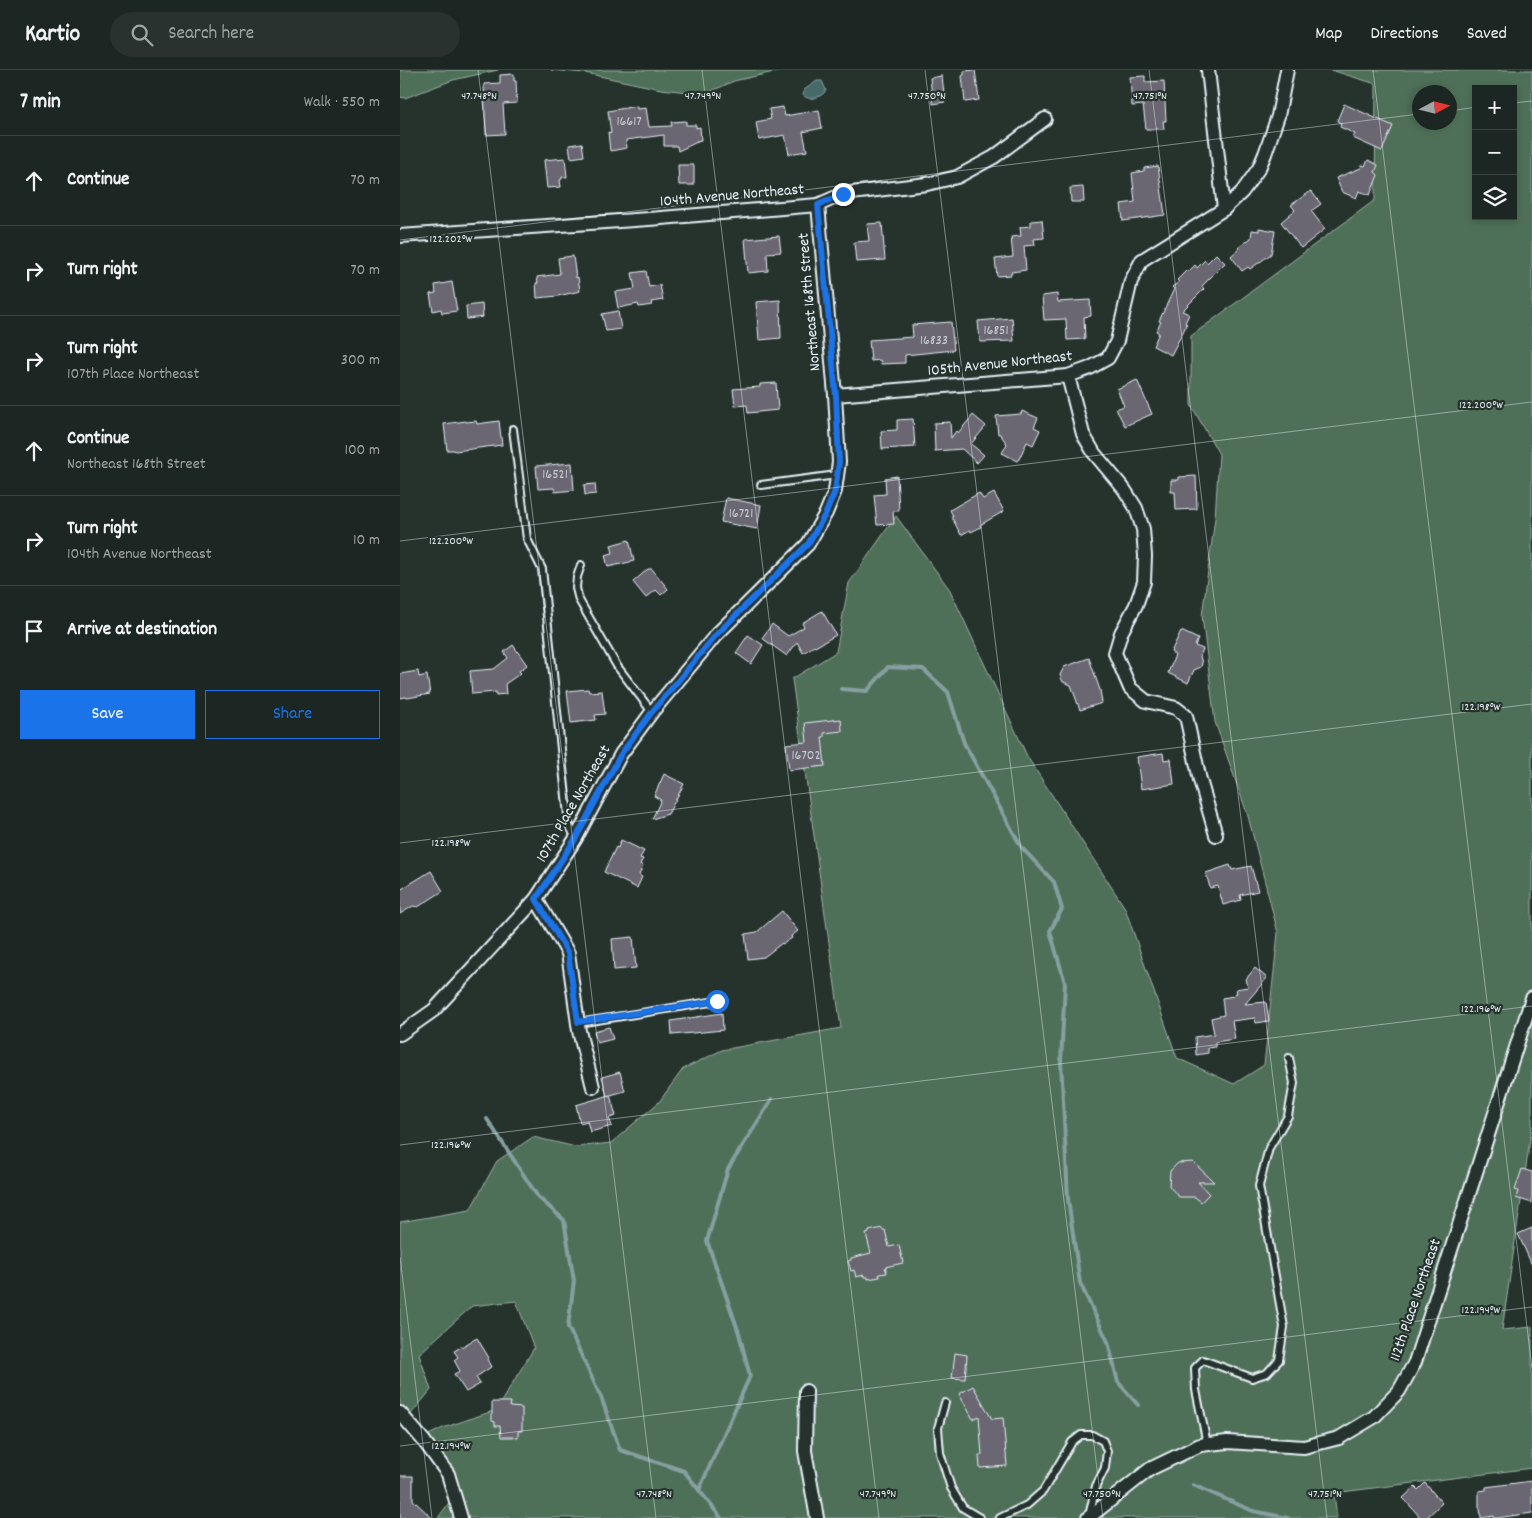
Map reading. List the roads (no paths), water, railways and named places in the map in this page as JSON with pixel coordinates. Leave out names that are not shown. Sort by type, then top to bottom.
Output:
[{"type":"street","points":[[1208,70],[1224,209]]},
{"type":"street","name":"105th Avenue Northeast","points":[[836,396],[1068,376],[1090,368],[1108,358],[1117,341],[1131,281],[1142,260],[1224,209],[1242,192],[1262,161],[1278,116],[1287,70]]},
{"type":"street","name":"104th Avenue Northeast","points":[[400,236],[649,220],[818,205],[843,194],[927,184],[957,177],[994,157],[1045,119]]},
{"type":"street","name":"Northeast 168th Street","points":[[818,205],[836,396]]},
{"type":"street","points":[[1068,376],[1083,434],[1094,453],[1124,489],[1136,508],[1143,529],[1144,582],[1136,604],[1121,633],[1115,653],[1130,688],[1146,701],[1176,708],[1186,716],[1200,780],[1216,835]]},
{"type":"street","name":"107th Place Northeast","points":[[400,1034],[434,1010],[536,899],[576,838],[621,754],[652,712],[716,635],[808,544],[826,513],[835,491],[839,462],[836,396]]},
{"type":"street","points":[[536,899],[568,953],[578,1022],[593,1087]]},
{"type":"street","name":"112th Place Northeast","points":[[1088,1518],[1150,1469],[1200,1445],[1227,1442],[1304,1447],[1339,1438],[1374,1417],[1399,1391],[1415,1362],[1532,998]]},
{"type":"street","points":[[806,1391],[805,1451],[817,1518]]},
{"type":"street","points":[[402,1419],[424,1440],[448,1474],[461,1518]]},
{"type":"lane","points":[[513,430],[527,539],[542,569],[569,825],[576,838]]},
{"type":"lane","points":[[761,485],[837,475]]},
{"type":"lane","points":[[581,565],[577,576],[576,588],[579,600],[617,666],[652,712]]},
{"type":"lane","points":[[578,1022],[717,1001]]},
{"type":"lane","points":[[1207,1444],[1196,1390],[1195,1368],[1203,1360],[1252,1378],[1267,1373],[1279,1360],[1284,1327],[1259,1186],[1269,1148],[1288,1116],[1294,1083],[1290,1058]]},
{"type":"lane","points":[[945,1403],[938,1428],[940,1453],[951,1488],[963,1508],[980,1518]]},
{"type":"lane","points":[[1000,1518],[1026,1505],[1043,1491],[1072,1442],[1081,1436],[1092,1435],[1102,1441],[1107,1451],[1105,1468],[1096,1486],[1088,1518]]},
{"type":"water","points":[[817,81],[822,81],[826,90],[824,93],[814,98],[805,97],[803,95],[804,90]]},
{"type":"waterway","points":[[841,689],[867,691],[888,667],[923,669],[948,692],[964,743],[1022,848],[1054,882],[1062,909],[1050,931],[1065,983],[1061,1061],[1068,1199],[1080,1283],[1108,1342],[1118,1382],[1138,1405]]},
{"type":"waterway","points":[[699,1490],[750,1376],[739,1333],[707,1241],[728,1169],[772,1099]]},
{"type":"waterway","points":[[487,1119],[538,1197],[564,1220],[574,1281],[568,1327],[601,1397],[620,1450],[684,1471],[721,1518]]},
{"type":"waterway","points":[[1193,1485],[1253,1511],[1288,1518]]}]
